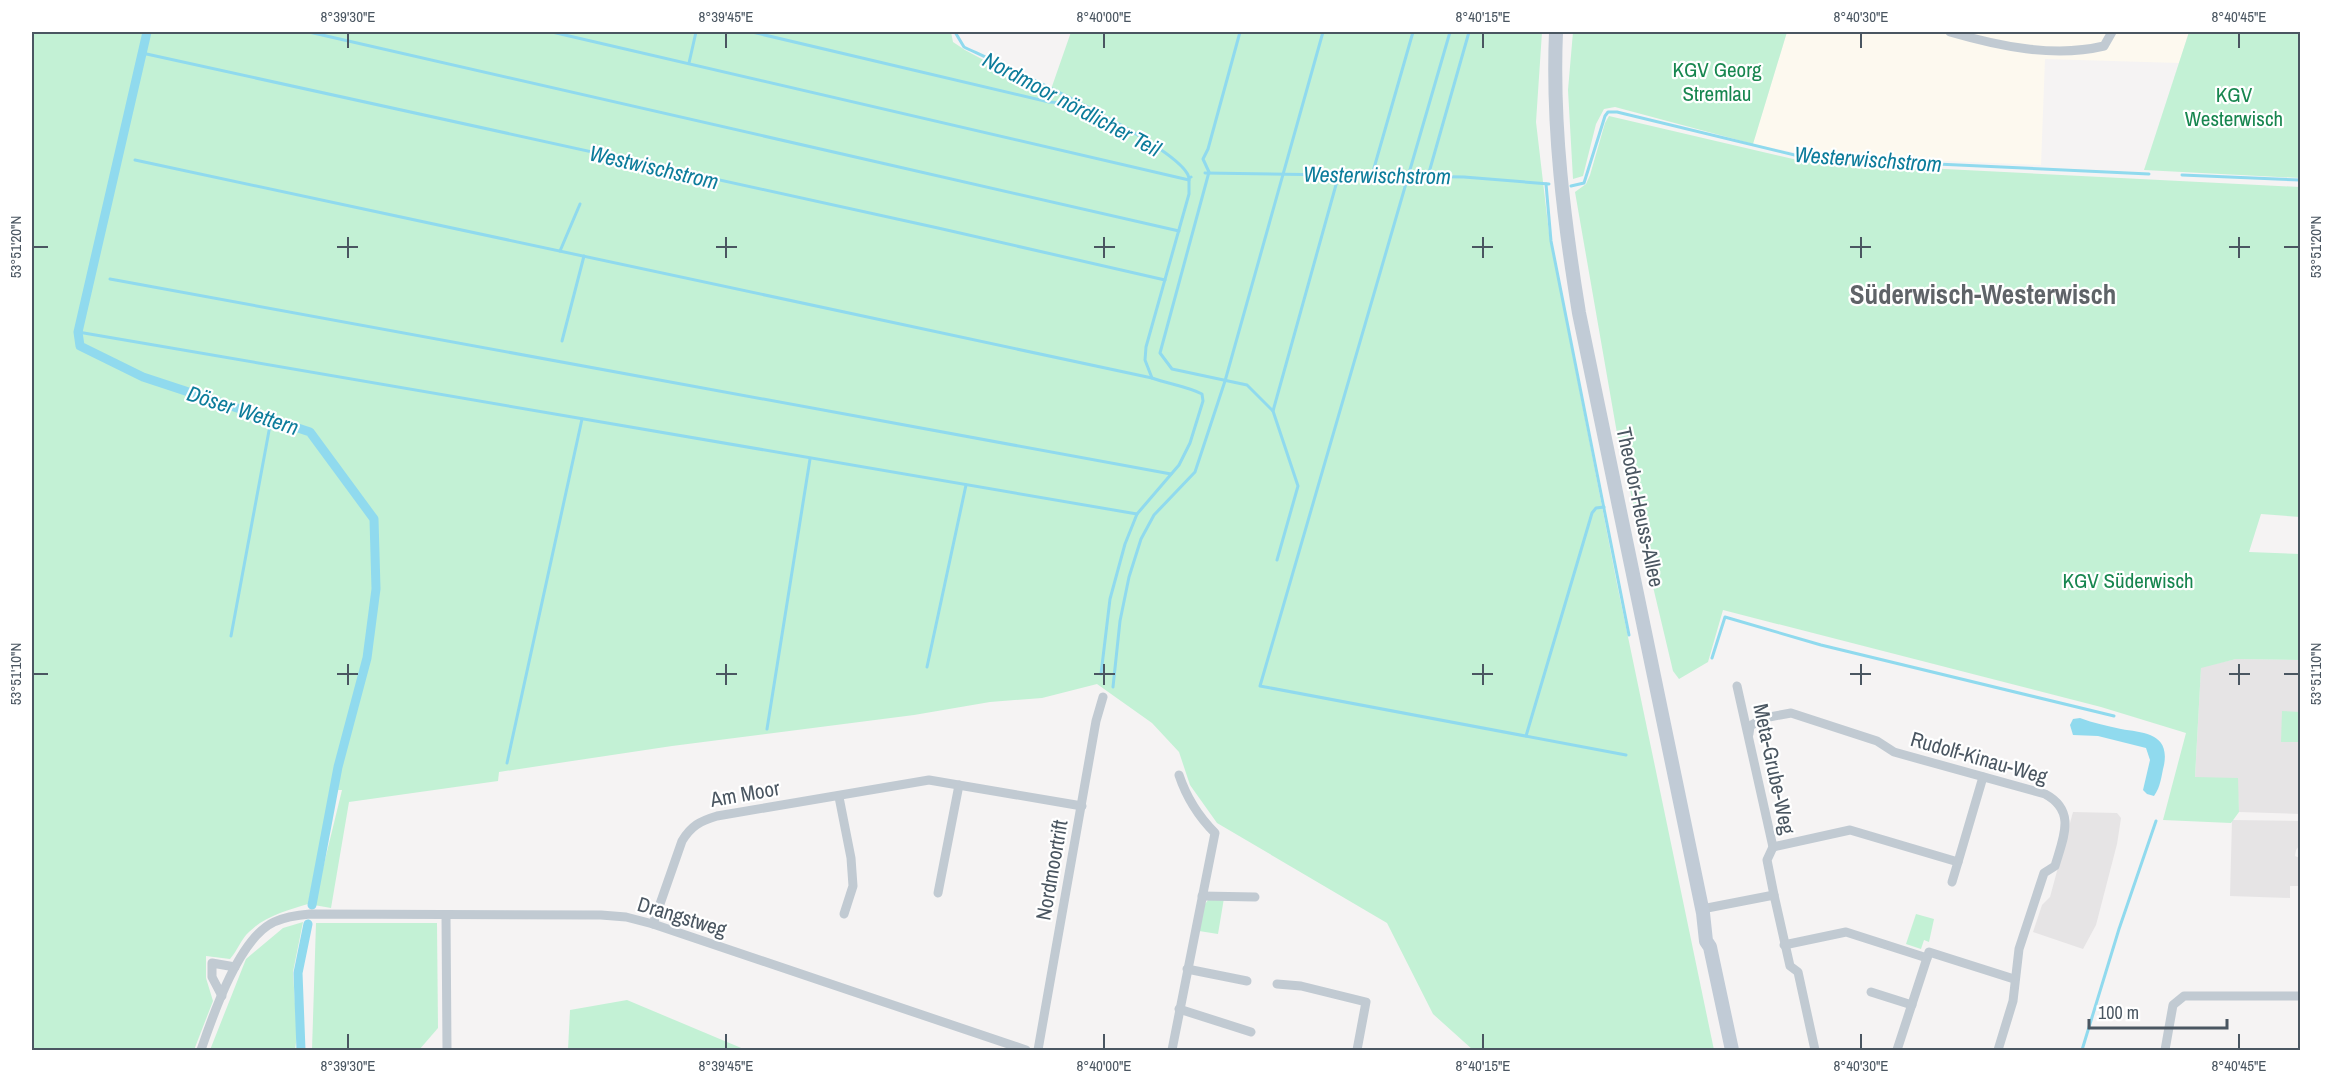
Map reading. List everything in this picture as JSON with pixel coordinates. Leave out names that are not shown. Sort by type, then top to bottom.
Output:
[{"type":"street","name":"Theodor-Heuss-Allee","points":[[1556,32],[1554,63],[1560,177],[1579,313],[1702,911],[1706,941],[1710,947],[1732,1050]]},
{"type":"street","name":"Theodor-Heuss-Allee","points":[[1557,107],[1564,32]]},
{"type":"street","points":[[1950,32],[2011,46],[2083,51],[2104,46],[2112,32]]},
{"type":"street","name":"Meta-Grube-Weg","points":[[1737,686],[1773,847],[1767,860],[1784,945],[1790,966],[1798,972],[1815,1050]]},
{"type":"street","name":"Nordmoortrift","points":[[1038,1050],[1096,721],[1103,697]]},
{"type":"street","name":"Rudolf-Kinau-Weg","points":[[1749,734],[1750,726],[1764,718],[1791,713],[1877,741],[1894,752],[2045,794],[2061,806],[2065,817],[2065,832],[2055,866],[2044,873],[2019,949],[2013,1001],[1998,1050]]},
{"type":"street","points":[[1172,1050],[1215,833],[1206,824],[1184,788],[1179,775]]},
{"type":"street","points":[[1952,882],[1983,777]]},
{"type":"street","name":"Am Moor","points":[[653,924],[688,830],[699,821],[717,816],[929,780],[1082,806]]},
{"type":"street","points":[[938,893],[959,785]]},
{"type":"street","points":[[840,796],[851,858],[853,886],[844,914]]},
{"type":"street","points":[[1773,847],[1850,830],[1958,862]]},
{"type":"street","points":[[1702,911],[1774,895]]},
{"type":"street","points":[[1202,896],[1255,897]]},
{"type":"street","name":"Drangstweg","points":[[201,1050],[222,996],[247,946],[273,922],[310,914],[626,917],[653,924],[1026,1050]]},
{"type":"street","points":[[446,915],[447,1050]]},
{"type":"street","points":[[1784,945],[1845,932],[1927,958]]},
{"type":"street","points":[[1897,1050],[1929,952],[2014,979]]},
{"type":"street","points":[[222,996],[212,977],[212,963],[235,967]]},
{"type":"street","points":[[1187,969],[1247,981]]},
{"type":"street","points":[[1277,984],[1301,986],[1366,1002],[1357,1050]]},
{"type":"street","points":[[1871,992],[1912,1005]]},
{"type":"street","points":[[2165,1050],[2173,1005],[2184,996],[2301,996]]},
{"type":"street","points":[[1179,1009],[1251,1032]]},
{"type":"shaded area","points":[[1787,32],[2189,32],[2179,63],[2045,59],[2041,165],[1807,155],[1753,144]]},
{"type":"shaded area","points":[[2236,659],[2300,660],[2300,814],[2239,812],[2237,778],[2195,778],[2201,667]]},
{"type":"shaded area","points":[[2073,812],[2117,813],[2121,818],[2117,844],[2096,925],[2083,949],[2033,932],[2042,905],[2050,897]]},
{"type":"shaded area","points":[[2232,820],[2300,821],[2299,846],[2295,856],[2300,858],[2300,886],[2290,886],[2290,898],[2230,896]]},
{"type":"green space","points":[[32,32],[951,32],[953,42],[965,50],[1049,95],[1071,32],[1542,32],[1536,122],[1549,233],[1617,584],[1714,1050],[1473,1050],[1433,1014],[1387,923],[1217,823],[1190,785],[1179,752],[1152,723],[1097,684],[1042,698],[990,702],[914,715],[672,746],[499,772],[498,781],[349,802],[331,908],[314,905],[342,790],[331,790],[308,904],[277,914],[255,926],[230,959],[206,956],[206,978],[213,1001],[194,1050],[32,1050]]},
{"type":"green space","name":"KGV Georg Stremlau","points":[[1573,32],[1787,32],[1753,144],[1615,107],[1604,109],[1596,124],[1583,176],[1573,179],[1568,90]]},
{"type":"green space","name":"KGV Westerwisch","points":[[2189,32],[2300,32],[2300,178],[2144,170]]},
{"type":"green space","name":"KGV Süderwisch","points":[[1609,116],[1806,162],[2300,187],[2300,517],[2261,514],[2249,552],[2300,554],[2300,660],[2236,659],[2201,668],[2195,777],[2238,778],[2239,812],[2231,823],[2163,820],[2186,733],[2101,707],[1723,610],[1708,662],[1679,679],[1673,671],[1618,439],[1575,192],[1586,184]]},
{"type":"green space","points":[[2282,711],[2300,712],[2299,742],[2281,742]]},
{"type":"green space","points":[[1224,898],[1218,934],[1199,931],[1204,905],[1209,899]]},
{"type":"green space","points":[[1916,914],[1934,919],[1929,942],[1924,940],[1921,949],[1906,944]]},
{"type":"green space","points":[[303,922],[293,972],[297,1035],[295,1050],[210,1050],[246,959],[283,928]]},
{"type":"green space","points":[[316,923],[437,923],[438,1028],[419,1050],[312,1050]]},
{"type":"green space","points":[[627,1000],[746,1050],[568,1050],[570,1010]]},
{"type":"water","points":[[2080,718],[2153,736],[2159,741],[2165,754],[2164,765],[2154,796],[2143,790],[2150,760],[2146,748],[2098,736],[2073,735],[2070,725],[2073,719]]},
{"type":"waterway","name":"Döser Wettern","points":[[147,32],[78,332],[80,346],[143,377],[310,432],[374,519],[376,589],[367,658],[338,767],[312,905]]},
{"type":"waterway","points":[[309,32],[1179,231]]},
{"type":"waterway","points":[[552,32],[1189,180]]},
{"type":"waterway","points":[[689,63],[696,32]]},
{"type":"waterway","points":[[752,32],[1049,102],[1067,103],[1071,100]]},
{"type":"waterway","name":"Nordmoor nördlicher Teil","points":[[955,32],[964,47],[1125,127],[1179,164],[1189,178]]},
{"type":"waterway","points":[[1240,32],[1208,149],[1203,159],[1209,172],[1160,353],[1172,369],[1247,385],[1273,411],[1298,486],[1277,560]]},
{"type":"waterway","points":[[1113,687],[1120,621],[1129,577],[1141,539],[1154,515],[1195,472],[1225,381],[1323,32]]},
{"type":"waterway","points":[[1372,175],[1413,32]]},
{"type":"waterway","points":[[1450,32],[1260,686],[1626,755]]},
{"type":"waterway","points":[[1428,176],[1469,32]]},
{"type":"waterway","name":"Westwischstrom","points":[[142,53],[1165,280]]},
{"type":"waterway","name":"Westerwischstrom","points":[[1571,186],[1584,183],[1608,112],[1617,112],[1807,158],[2149,174]]},
{"type":"waterway","points":[[135,160],[1152,378]]},
{"type":"waterway","name":"Westerwischstrom","points":[[1205,173],[1464,177],[1549,184]]},
{"type":"waterway","points":[[1273,411],[1339,174]]},
{"type":"waterway","name":"Westerwischstrom","points":[[2182,175],[2300,180]]},
{"type":"waterway","points":[[1101,674],[1110,599],[1125,544],[1137,514],[1179,465],[1190,443],[1203,401],[1202,394],[1152,378],[1145,360],[1146,347],[1189,194],[1189,178],[1191,177]]},
{"type":"waterway","points":[[1546,184],[1551,241],[1629,635]]},
{"type":"waterway","points":[[560,251],[580,204]]},
{"type":"waterway","points":[[562,341],[584,256]]},
{"type":"waterway","points":[[110,279],[1171,474]]},
{"type":"waterway","points":[[78,332],[1137,514]]},
{"type":"waterway","points":[[507,763],[582,419]]},
{"type":"waterway","points":[[231,636],[271,420]]},
{"type":"waterway","points":[[767,729],[810,459]]},
{"type":"waterway","points":[[927,667],[966,485]]},
{"type":"waterway","points":[[1526,736],[1592,513],[1596,508],[1604,507]]},
{"type":"waterway","points":[[1712,658],[1725,617],[1821,645],[2114,716]]},
{"type":"waterway","points":[[2082,1050],[2119,929],[2156,821]]},
{"type":"waterway","name":"Döser Wettern","points":[[301,1050],[298,973],[308,924]]},
{"type":"district","name":"Süderwisch-Westerwisch","points":[[1983,295]]}]
